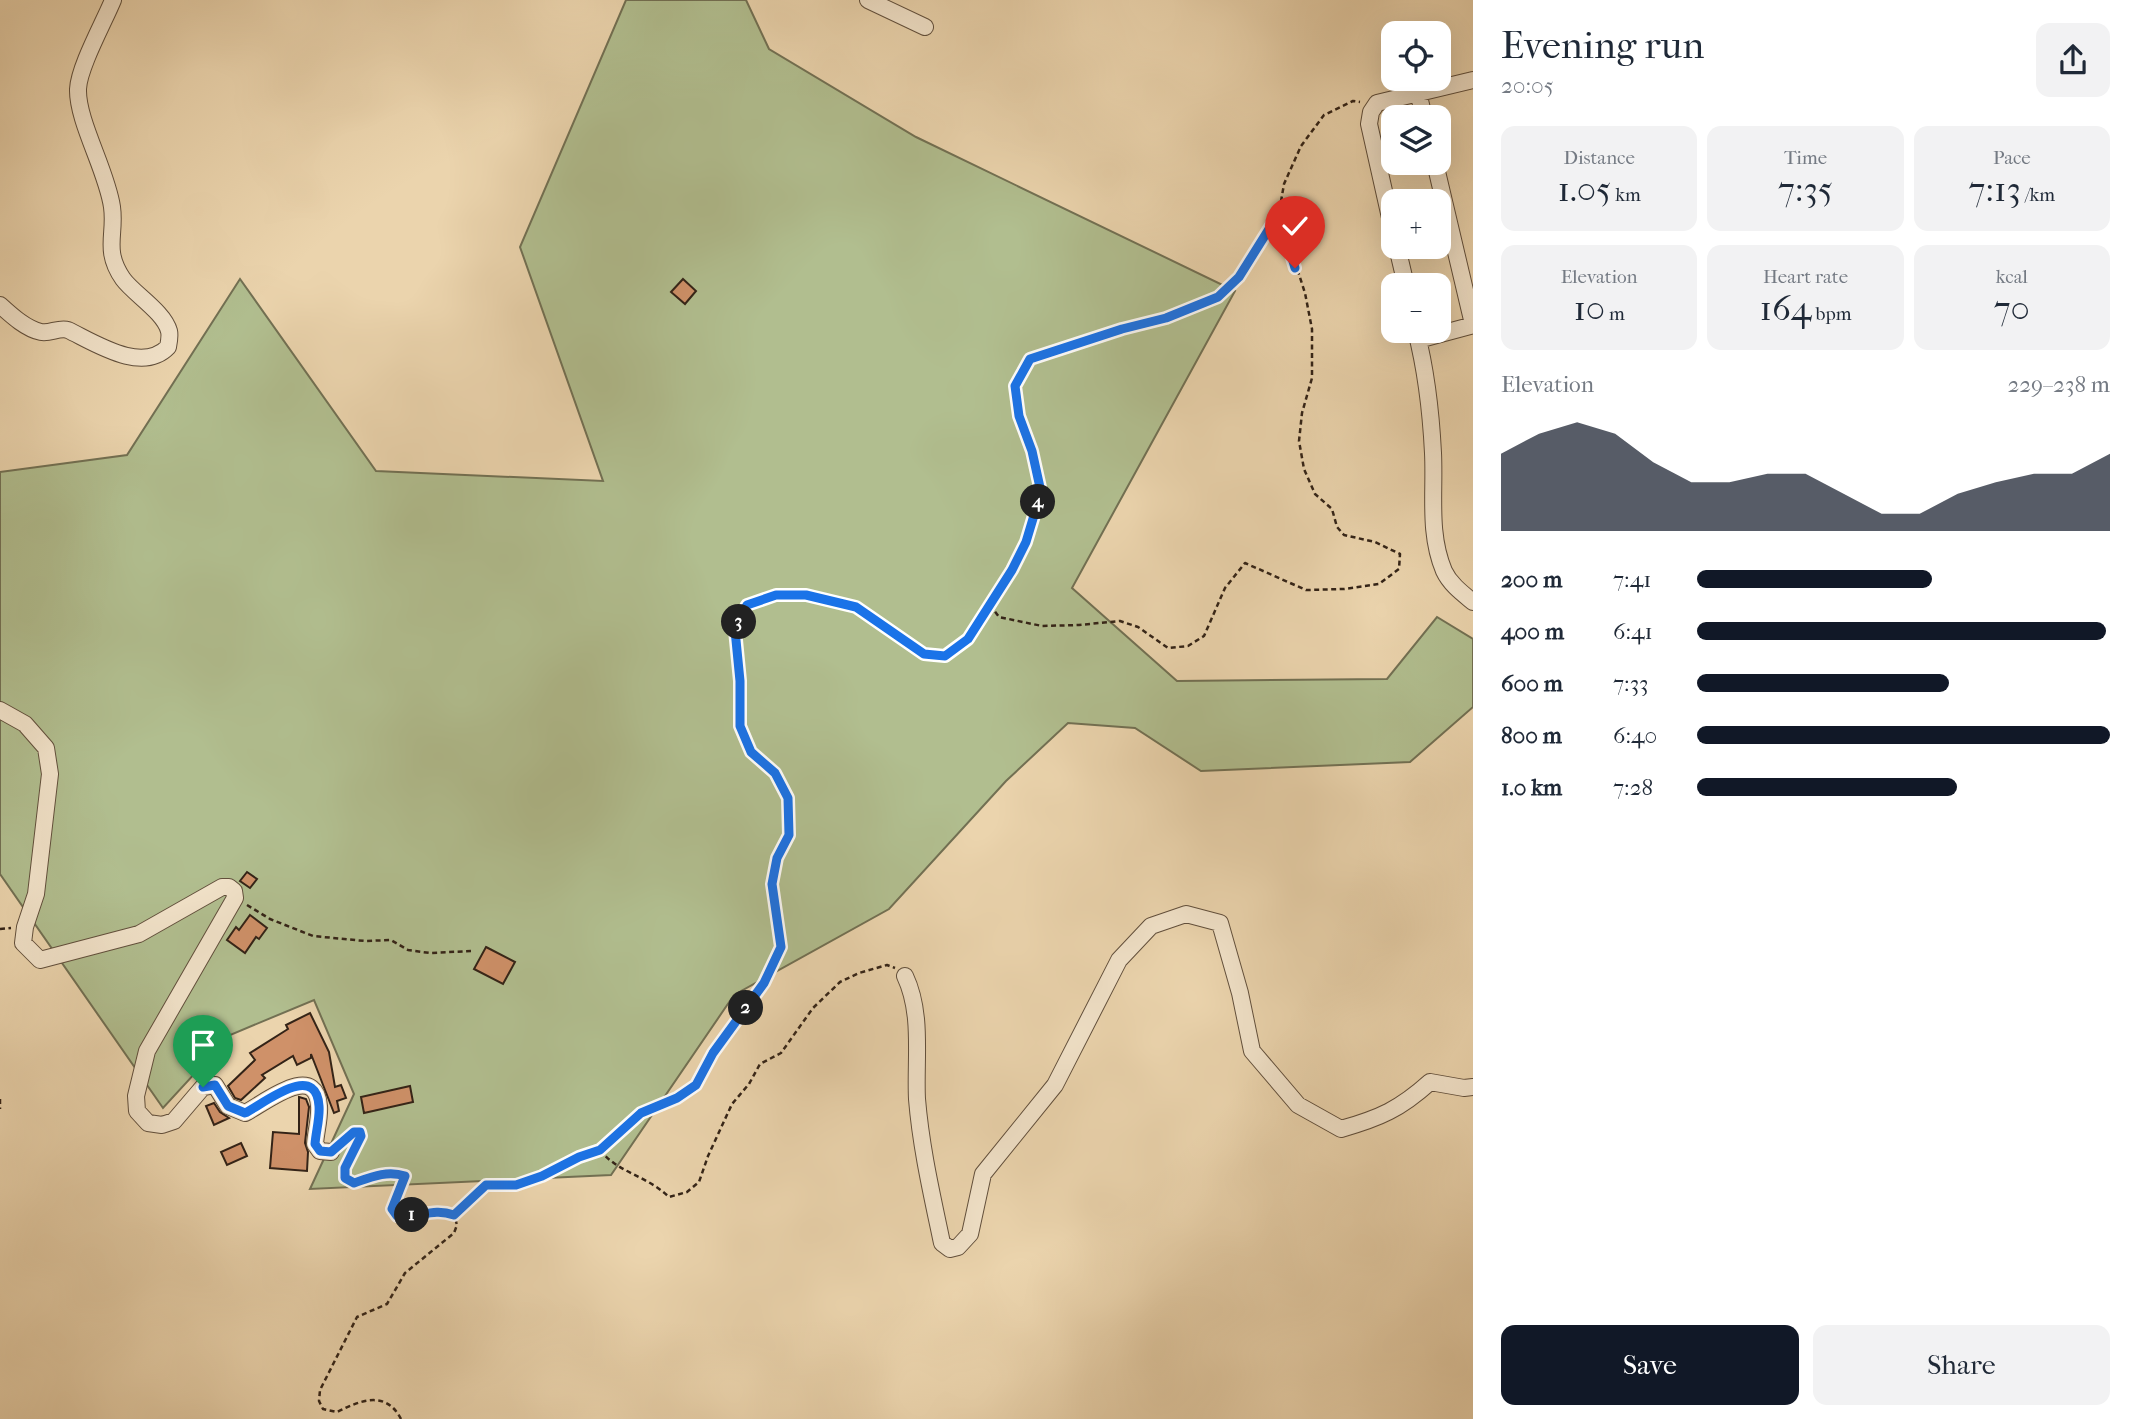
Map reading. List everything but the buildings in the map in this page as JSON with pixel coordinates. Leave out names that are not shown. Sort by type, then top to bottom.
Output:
[{"type":"street","points":[[0,305],[23,323],[42,332],[64,328],[105,350],[145,358],[160,355],[168,347],[169,332],[164,322],[124,279],[114,261],[110,239],[113,210],[108,186],[78,92],[80,73],[113,0]]},
{"type":"street","points":[[868,0],[925,27]]},
{"type":"street","points":[[1384,189],[1369,124],[1371,112],[1377,103],[1473,80]]},
{"type":"street","points":[[1418,92],[1421,105]]},
{"type":"street","points":[[1438,175],[1472,320],[1470,326],[1451,331]]},
{"type":"street","points":[[1418,343],[1432,442],[1434,534],[1445,573],[1454,586],[1473,602]]},
{"type":"street","points":[[0,710],[25,723],[46,748],[50,774],[36,894],[25,927],[23,943],[40,960],[139,934],[222,887],[229,887],[233,891],[234,898],[147,1051],[136,1096],[137,1111],[148,1123],[162,1125],[174,1121],[203,1087],[215,1085],[228,1106],[245,1113],[278,1092],[305,1086],[313,1089],[318,1097],[320,1110],[315,1144],[320,1151],[331,1152]]},
{"type":"street","points":[[905,976],[913,993],[918,1100],[925,1167],[942,1243],[950,1249],[958,1247],[970,1234],[983,1174],[1055,1085],[1119,960],[1151,926],[1186,915],[1220,923],[1240,993],[1252,1051],[1298,1105],[1341,1129],[1392,1112],[1430,1082],[1473,1087]]},
{"type":"path","points":[[454,1215],[486,1185],[516,1185],[600,1150],[641,1113],[677,1098],[696,1085],[713,1053],[764,983],[781,947],[772,884],[777,858],[789,835],[788,798],[775,773],[751,752],[740,726],[740,681],[735,630],[747,605],[776,595],[806,595],[856,607],[924,654],[945,656],[968,639],[1012,570],[1026,542],[1041,492],[1032,451],[1019,416],[1015,386],[1030,359],[1122,329],[1166,318],[1218,297],[1239,277],[1279,213],[1284,184],[1301,146],[1324,115],[1353,101],[1377,103]]},
{"type":"path","points":[[990,605],[999,617],[1042,626],[1121,621],[1138,627],[1168,648],[1188,646],[1204,636],[1225,588],[1245,563],[1306,590],[1344,589],[1379,584],[1399,569],[1400,554],[1375,542],[1344,535],[1337,527],[1332,509],[1315,495],[1304,468],[1299,441],[1302,413],[1312,378],[1312,329],[1305,293],[1279,213]]},
{"type":"path","points":[[234,898],[270,919],[313,936],[365,941],[391,940],[408,950],[430,953],[471,951]]},
{"type":"path","points":[[600,1150],[610,1162],[648,1180],[669,1197],[687,1192],[699,1182],[732,1104],[749,1084],[760,1064],[781,1053],[813,1008],[840,982],[859,973],[887,965],[905,976]]},
{"type":"path","points":[[0,1099],[0,1109]]},
{"type":"path","points":[[331,1152],[354,1132],[360,1132],[361,1136],[345,1168],[345,1178],[354,1183],[382,1174],[396,1173],[405,1176],[392,1209],[397,1216],[433,1211],[454,1215]]},
{"type":"path","points":[[401,1419],[391,1404],[373,1399],[358,1402],[337,1412],[323,1409],[319,1401],[320,1390],[357,1317],[387,1304],[405,1273],[454,1233],[457,1225],[454,1215]]},
{"type":"green space","points":[[626,0],[746,0],[769,49],[916,137],[1235,291],[1072,588],[1177,681],[1387,679],[1437,617],[1473,639],[1473,707],[1410,762],[1201,771],[1135,728],[1068,723],[1006,781],[889,909],[734,995],[611,1175],[310,1189],[354,1094],[314,1000],[230,1035],[163,1108],[0,874],[0,472],[127,455],[240,279],[376,471],[603,481],[520,247]]},
{"type":"route","points":[[203,1087],[215,1085],[228,1106],[245,1113],[278,1092],[305,1086],[313,1089],[318,1097],[320,1110],[315,1144],[320,1151],[331,1152],[354,1132],[360,1132],[361,1136],[345,1168],[345,1178],[354,1183],[382,1174],[396,1173],[405,1176],[392,1209],[397,1216],[405,1217],[433,1211],[454,1215],[486,1185],[516,1185],[600,1150],[641,1113],[677,1098],[696,1085],[713,1053],[764,983],[781,947],[772,884],[777,858],[789,835],[788,798],[775,773],[751,752],[740,726],[740,681],[735,630],[747,605],[776,595],[806,595],[856,607],[924,654],[945,656],[968,639],[1012,570],[1026,542],[1041,492],[1032,451],[1019,416],[1015,386],[1030,359],[1122,329],[1166,318],[1218,297],[1239,277],[1279,213],[1295,268]]}]
